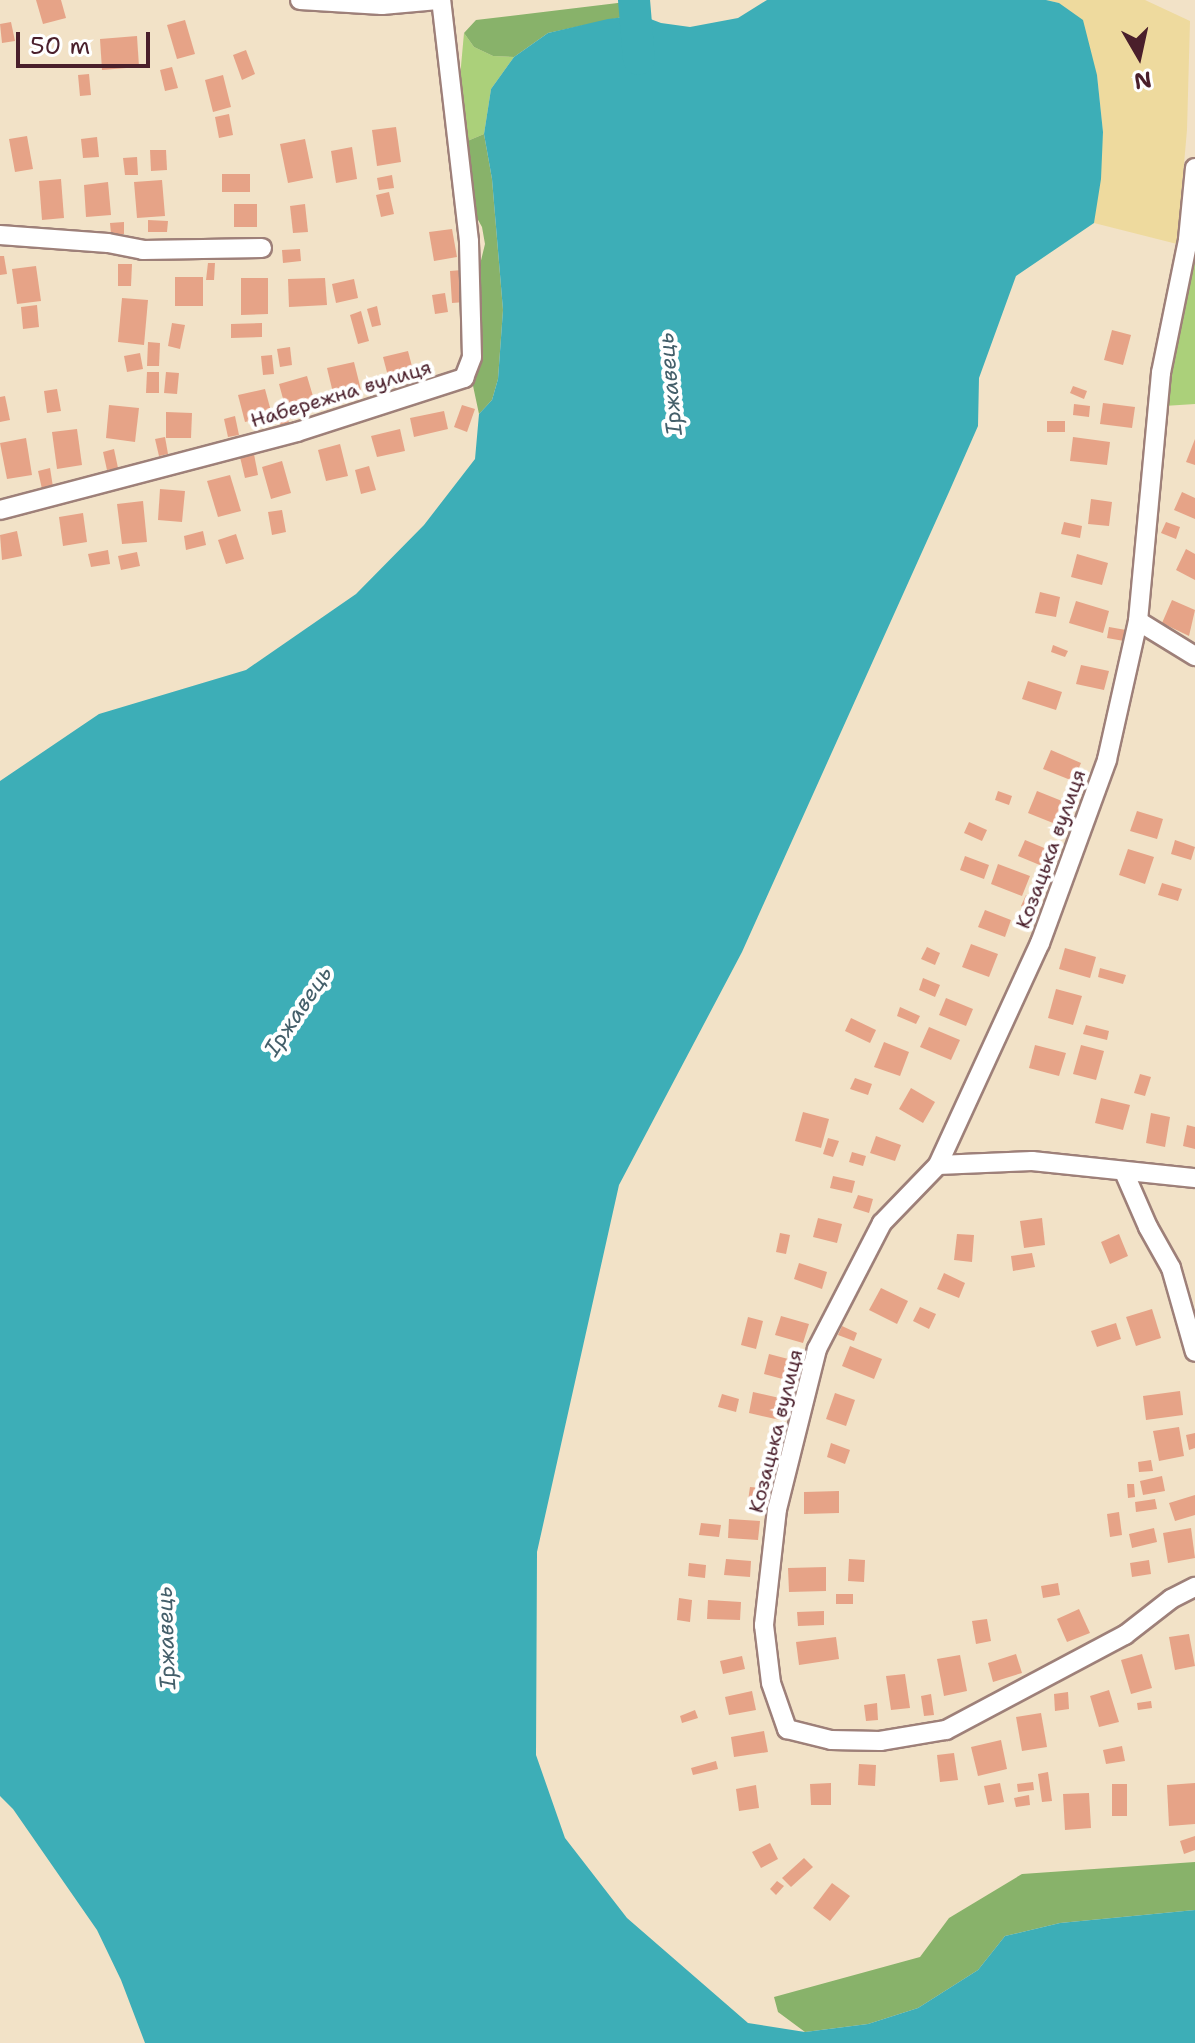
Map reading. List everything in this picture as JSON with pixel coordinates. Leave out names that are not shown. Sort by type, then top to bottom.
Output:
[{"type":"street","points":[[300,0],[382,5],[439,0]]},
{"type":"street","name":"Набережна вулиця","points":[[0,510],[297,432],[464,378],[472,357],[469,241],[439,0]]},
{"type":"street","name":"Козацька вулиця","points":[[1195,168],[1188,240],[1161,373],[1138,621],[1107,760],[1045,929],[938,1165],[882,1223],[817,1349],[777,1509],[764,1625],[771,1683],[787,1729],[831,1740],[880,1741],[946,1730],[1125,1635],[1171,1599],[1195,1587]]},
{"type":"street","points":[[0,235],[108,243],[143,250],[262,248]]},
{"type":"street","points":[[1138,621],[1195,656]]},
{"type":"street","points":[[938,1165],[1032,1161],[1195,1178]]},
{"type":"street","points":[[1124,1172],[1148,1227],[1171,1268],[1195,1352]]},
{"type":"green space","points":[[626,2],[629,8],[627,16],[548,33],[514,57],[493,56],[474,47],[464,33],[476,20]]},
{"type":"green space","points":[[464,33],[474,47],[493,56],[514,57],[491,89],[484,134],[465,142],[460,77]]},
{"type":"green space","points":[[484,134],[492,179],[503,310],[498,379],[492,400],[479,414],[472,381],[480,367],[477,277],[485,244],[482,227],[472,209],[465,142]]},
{"type":"green space","points":[[1195,252],[1195,404],[1164,406]]},
{"type":"green space","points":[[1195,1862],[1195,1910],[1060,1923],[1005,1936],[978,1970],[918,2008],[868,2024],[805,2032],[778,2012],[774,1997],[920,1957],[949,1918],[1022,1874]]},
{"type":"sand","points":[[1046,0],[1145,0],[1190,21],[1187,130],[1177,244],[1094,223],[1103,132],[1097,75],[1059,3]]},
{"type":"water","points":[[767,0],[1046,0],[1059,3],[1083,20],[1097,75],[1103,132],[1101,179],[1094,223],[1016,276],[979,378],[978,426],[742,952],[619,1185],[537,1552],[536,1755],[565,1838],[627,1918],[748,2023],[805,2032],[868,2024],[918,2008],[978,1970],[1005,1936],[1060,1923],[1195,1910],[1195,2043],[145,2043],[121,1980],[97,1930],[13,1809],[0,1796],[0,781],[99,714],[246,670],[356,594],[424,525],[475,459],[479,414],[492,400],[498,379],[503,310],[492,179],[484,134],[491,89],[514,57],[548,33],[608,19],[640,15],[661,23],[690,27],[738,18]]},
{"type":"building","points":[[36,0],[61,0],[66,18],[43,24]]},
{"type":"building","points":[[185,20],[195,54],[177,59],[167,25]]},
{"type":"building","points":[[11,22],[15,41],[2,43],[0,24]]},
{"type":"building","points":[[137,36],[139,67],[102,70],[100,39]]},
{"type":"building","points":[[246,50],[255,74],[242,80],[233,55]]},
{"type":"building","points":[[172,67],[178,88],[165,91],[160,70]]},
{"type":"building","points":[[89,74],[91,95],[80,96],[78,75]]},
{"type":"building","points":[[223,75],[231,107],[213,112],[205,80]]},
{"type":"building","points":[[229,114],[233,135],[219,138],[215,117]]},
{"type":"building","points":[[396,127],[401,162],[377,166],[372,130]]},
{"type":"building","points":[[27,136],[33,169],[15,172],[9,139]]},
{"type":"building","points":[[97,137],[99,157],[83,158],[81,139]]},
{"type":"building","points":[[305,139],[313,178],[288,183],[280,144]]},
{"type":"building","points":[[352,147],[357,179],[336,183],[331,151]]},
{"type":"building","points":[[150,150],[166,150],[167,170],[151,171]]},
{"type":"building","points":[[137,157],[138,175],[125,175],[123,158]]},
{"type":"building","points":[[222,174],[250,174],[250,192],[222,192]]},
{"type":"building","points":[[392,175],[394,188],[379,190],[377,178]]},
{"type":"building","points":[[61,179],[64,218],[42,220],[39,181]]},
{"type":"building","points":[[162,180],[165,216],[137,218],[134,182]]},
{"type":"building","points":[[108,182],[111,215],[86,217],[84,185]]},
{"type":"building","points":[[389,192],[394,214],[381,217],[376,195]]},
{"type":"building","points":[[234,204],[257,204],[257,227],[234,227]]},
{"type":"building","points":[[305,204],[308,232],[293,233],[290,206]]},
{"type":"building","points":[[148,220],[168,221],[167,232],[148,232]]},
{"type":"building","points":[[124,222],[124,234],[111,234],[110,223]]},
{"type":"building","points":[[452,229],[457,257],[434,261],[429,232]]},
{"type":"building","points":[[300,249],[301,261],[283,263],[282,250]]},
{"type":"building","points":[[0,256],[4,256],[7,274],[0,275]]},
{"type":"building","points":[[208,263],[215,263],[214,280],[206,280]]},
{"type":"building","points":[[118,264],[132,264],[131,286],[118,286]]},
{"type":"building","points":[[36,266],[41,301],[17,304],[12,269]]},
{"type":"building","points":[[462,270],[465,302],[452,303],[450,271]]},
{"type":"building","points":[[175,277],[203,277],[203,306],[175,306]]},
{"type":"building","points":[[241,278],[268,278],[268,314],[241,315]]},
{"type":"building","points":[[325,278],[327,305],[289,307],[288,279]]},
{"type":"building","points":[[354,279],[358,298],[336,303],[332,284]]},
{"type":"building","points":[[445,293],[448,312],[435,314],[432,295]]},
{"type":"building","points":[[122,298],[148,300],[144,345],[118,342]]},
{"type":"building","points":[[37,305],[39,327],[23,329],[21,307]]},
{"type":"building","points":[[377,306],[381,325],[372,327],[367,309]]},
{"type":"building","points":[[361,311],[369,341],[358,344],[350,315]]},
{"type":"building","points":[[172,323],[185,325],[180,349],[168,346]]},
{"type":"building","points":[[262,323],[262,337],[231,338],[231,324]]},
{"type":"building","points":[[1112,330],[1131,335],[1123,365],[1104,360]]},
{"type":"building","points":[[148,342],[160,343],[159,366],[147,366]]},
{"type":"building","points":[[290,347],[292,365],[280,367],[277,349]]},
{"type":"building","points":[[408,351],[414,374],[389,380],[383,357]]},
{"type":"building","points":[[140,353],[143,369],[127,372],[124,356]]},
{"type":"building","points":[[272,355],[274,374],[263,375],[261,356]]},
{"type":"building","points":[[354,362],[361,390],[334,397],[327,368]]},
{"type":"building","points":[[147,372],[159,372],[159,393],[146,393]]},
{"type":"building","points":[[166,372],[179,373],[177,394],[164,393]]},
{"type":"building","points":[[307,376],[315,403],[286,411],[289,423],[280,425],[276,408],[285,406],[279,384]]},
{"type":"building","points":[[1073,386],[1087,391],[1084,399],[1070,393]]},
{"type":"building","points":[[57,389],[61,411],[47,413],[44,391]]},
{"type":"building","points":[[265,389],[272,415],[245,422],[238,395]]},
{"type":"building","points":[[5,396],[10,420],[0,422],[0,397]]},
{"type":"building","points":[[1103,403],[1135,407],[1132,428],[1100,424]]},
{"type":"building","points":[[1074,404],[1090,406],[1089,417],[1073,415]]},
{"type":"building","points":[[109,405],[139,408],[135,442],[106,438]]},
{"type":"building","points":[[462,405],[475,409],[467,432],[454,427]]},
{"type":"building","points":[[444,411],[448,429],[414,437],[410,418]]},
{"type":"building","points":[[166,412],[192,413],[191,438],[166,438]]},
{"type":"building","points":[[235,416],[239,435],[228,437],[224,419]]},
{"type":"building","points":[[1047,421],[1065,421],[1065,432],[1047,432]]},
{"type":"building","points":[[77,429],[82,465],[57,469],[52,432]]},
{"type":"building","points":[[400,429],[405,451],[377,457],[371,436]]},
{"type":"building","points":[[165,437],[168,454],[159,456],[155,439]]},
{"type":"building","points":[[1073,437],[1110,442],[1107,465],[1070,461]]},
{"type":"building","points":[[26,438],[32,475],[7,479],[0,443]]},
{"type":"building","points":[[1195,439],[1195,465],[1186,462]]},
{"type":"building","points":[[340,444],[348,476],[326,481],[318,450]]},
{"type":"building","points":[[114,449],[118,468],[107,470],[103,452]]},
{"type":"building","points":[[254,454],[258,475],[245,478],[240,457]]},
{"type":"building","points":[[282,461],[291,493],[271,499],[262,467]]},
{"type":"building","points":[[369,466],[376,490],[361,494],[355,470]]},
{"type":"building","points":[[50,468],[53,487],[42,489],[38,471]]},
{"type":"building","points":[[230,475],[241,511],[218,517],[207,481]]},
{"type":"building","points":[[160,489],[185,491],[182,522],[158,520]]},
{"type":"building","points":[[1182,492],[1195,498],[1195,519],[1174,510]]},
{"type":"building","points":[[1091,499],[1112,502],[1109,526],[1088,524]]},
{"type":"building","points":[[143,501],[147,542],[122,544],[117,504]]},
{"type":"building","points":[[282,510],[286,532],[272,535],[268,512]]},
{"type":"building","points":[[83,513],[87,542],[63,546],[59,517]]},
{"type":"building","points":[[1064,522],[1082,526],[1080,538],[1061,534]]},
{"type":"building","points":[[1166,522],[1180,527],[1176,539],[1161,533]]},
{"type":"building","points":[[17,531],[22,556],[2,560],[0,535]]},
{"type":"building","points":[[203,531],[206,545],[186,550],[184,536]]},
{"type":"building","points":[[236,534],[244,559],[226,564],[218,540]]},
{"type":"building","points":[[1186,549],[1195,554],[1195,580],[1176,570]]},
{"type":"building","points":[[108,550],[110,564],[91,567],[88,554]]},
{"type":"building","points":[[137,552],[140,566],[121,570],[118,556]]},
{"type":"building","points":[[1077,554],[1108,563],[1102,585],[1071,577]]},
{"type":"building","points":[[1040,592],[1060,597],[1056,617],[1035,613]]},
{"type":"building","points":[[1172,600],[1195,610],[1189,636],[1162,623]]},
{"type":"building","points":[[1076,601],[1109,611],[1103,633],[1069,623]]},
{"type":"building","points":[[1109,627],[1126,630],[1124,641],[1107,638]]},
{"type":"building","points":[[1053,645],[1068,651],[1065,657],[1051,652]]},
{"type":"building","points":[[1081,665],[1109,671],[1104,690],[1076,684]]},
{"type":"building","points":[[1028,681],[1062,692],[1056,710],[1022,699]]},
{"type":"building","points":[[1051,750],[1081,763],[1073,781],[1043,769]]},
{"type":"building","points":[[998,791],[1012,796],[1009,805],[995,800]]},
{"type":"building","points":[[1037,791],[1067,803],[1058,825],[1028,813]]},
{"type":"building","points":[[1137,811],[1163,819],[1157,839],[1130,831]]},
{"type":"building","points":[[969,822],[987,830],[982,841],[964,833]]},
{"type":"building","points":[[1025,840],[1054,852],[1047,868],[1018,856]]},
{"type":"building","points":[[1175,840],[1195,847],[1191,860],[1171,854]]},
{"type":"building","points":[[1128,849],[1154,857],[1145,884],[1119,875]]},
{"type":"building","points":[[965,856],[989,865],[984,879],[960,870]]},
{"type":"building","points":[[998,864],[1030,876],[1022,896],[991,884]]},
{"type":"building","points":[[1162,883],[1182,889],[1178,901],[1158,895]]},
{"type":"building","points":[[1026,895],[1040,901],[1035,912],[1021,906]]},
{"type":"building","points":[[985,910],[1011,920],[1005,937],[978,927]]},
{"type":"building","points":[[971,944],[998,954],[989,977],[962,967]]},
{"type":"building","points":[[927,947],[940,953],[935,965],[921,959]]},
{"type":"building","points":[[1065,948],[1096,957],[1090,978],[1059,969]]},
{"type":"building","points":[[1100,968],[1126,975],[1123,984],[1098,977]]},
{"type":"building","points":[[923,978],[940,985],[935,997],[919,990]]},
{"type":"building","points":[[1056,989],[1082,996],[1073,1025],[1048,1018]]},
{"type":"building","points":[[946,998],[973,1009],[966,1026],[939,1015]]},
{"type":"building","points":[[900,1007],[920,1016],[916,1024],[897,1016]]},
{"type":"building","points":[[851,1018],[876,1030],[870,1043],[845,1031]]},
{"type":"building","points":[[1086,1025],[1109,1031],[1107,1040],[1083,1034]]},
{"type":"building","points":[[929,1027],[960,1040],[951,1060],[920,1047]]},
{"type":"building","points":[[884,1042],[909,1052],[900,1076],[874,1067]]},
{"type":"building","points":[[1035,1045],[1066,1053],[1059,1076],[1029,1068]]},
{"type":"building","points":[[1081,1045],[1104,1051],[1096,1080],[1073,1074]]},
{"type":"building","points":[[1140,1074],[1151,1077],[1145,1096],[1134,1093]]},
{"type":"building","points":[[855,1078],[872,1084],[868,1095],[850,1089]]},
{"type":"building","points":[[911,1088],[935,1102],[923,1123],[899,1109]]},
{"type":"building","points":[[1101,1098],[1130,1105],[1123,1130],[1095,1123]]},
{"type":"building","points":[[803,1112],[829,1119],[821,1148],[795,1141]]},
{"type":"building","points":[[1151,1113],[1170,1117],[1165,1147],[1146,1143]]},
{"type":"building","points":[[1187,1125],[1195,1127],[1195,1149],[1183,1146]]},
{"type":"building","points":[[876,1136],[901,1145],[895,1161],[870,1153]]},
{"type":"building","points":[[828,1138],[839,1141],[833,1157],[823,1154]]},
{"type":"building","points":[[852,1152],[866,1156],[863,1166],[849,1162]]},
{"type":"building","points":[[833,1176],[855,1181],[852,1193],[830,1188]]},
{"type":"building","points":[[858,1195],[873,1199],[869,1213],[853,1208]]},
{"type":"building","points":[[818,1218],[842,1224],[837,1243],[813,1237]]},
{"type":"building","points":[[1042,1218],[1045,1245],[1024,1248],[1020,1221]]},
{"type":"building","points":[[780,1233],[790,1235],[786,1254],[776,1252]]},
{"type":"building","points":[[957,1234],[974,1235],[972,1262],[954,1260]]},
{"type":"building","points":[[1119,1234],[1128,1256],[1110,1264],[1101,1242]]},
{"type":"building","points":[[1032,1253],[1035,1267],[1013,1271],[1011,1256]]},
{"type":"building","points":[[799,1263],[827,1272],[822,1289],[794,1279]]},
{"type":"building","points":[[944,1273],[965,1283],[959,1298],[937,1289]]},
{"type":"building","points":[[881,1288],[908,1301],[897,1324],[869,1310]]},
{"type":"building","points":[[920,1307],[936,1314],[929,1329],[913,1321]]},
{"type":"building","points":[[1152,1309],[1161,1338],[1136,1346],[1126,1317]]},
{"type":"building","points":[[781,1316],[809,1324],[803,1343],[775,1335]]},
{"type":"building","points":[[748,1317],[763,1321],[756,1349],[741,1345]]},
{"type":"building","points":[[1116,1323],[1121,1339],[1097,1347],[1091,1331]]},
{"type":"building","points":[[842,1326],[857,1333],[854,1341],[838,1335]]},
{"type":"building","points":[[850,1346],[882,1359],[874,1379],[842,1366]]},
{"type":"building","points":[[769,1354],[796,1361],[790,1381],[764,1374]]},
{"type":"building","points":[[1180,1391],[1183,1415],[1146,1420],[1143,1396]]},
{"type":"building","points":[[753,1392],[784,1399],[780,1420],[749,1413]]},
{"type":"building","points":[[835,1393],[855,1400],[846,1426],[826,1419]]},
{"type":"building","points":[[722,1394],[739,1399],[736,1412],[718,1407]]},
{"type":"building","points":[[1179,1427],[1184,1456],[1159,1461],[1153,1431]]},
{"type":"building","points":[[1195,1433],[1195,1448],[1189,1450],[1186,1435]]},
{"type":"building","points":[[831,1443],[850,1450],[845,1464],[827,1457]]},
{"type":"building","points":[[1151,1460],[1153,1471],[1139,1472],[1138,1462]]},
{"type":"building","points":[[1162,1476],[1165,1491],[1143,1495],[1140,1481]]},
{"type":"building","points":[[1127,1484],[1134,1484],[1135,1497],[1128,1498]]},
{"type":"building","points":[[750,1487],[774,1489],[772,1503],[748,1501]]},
{"type":"building","points":[[839,1491],[839,1513],[804,1514],[804,1492]]},
{"type":"building","points":[[1195,1495],[1195,1515],[1175,1521],[1169,1503]]},
{"type":"building","points":[[1155,1499],[1157,1509],[1136,1512],[1135,1502]]},
{"type":"building","points":[[1119,1512],[1122,1535],[1110,1537],[1107,1514]]},
{"type":"building","points":[[729,1519],[760,1521],[758,1540],[728,1538]]},
{"type":"building","points":[[701,1523],[721,1525],[719,1537],[699,1535]]},
{"type":"building","points":[[1154,1528],[1157,1542],[1132,1548],[1129,1534]]},
{"type":"building","points":[[1191,1528],[1195,1558],[1168,1563],[1163,1533]]},
{"type":"building","points":[[726,1559],[751,1561],[750,1577],[724,1575]]},
{"type":"building","points":[[849,1559],[865,1560],[864,1582],[848,1581]]},
{"type":"building","points":[[1149,1560],[1151,1574],[1132,1577],[1130,1563]]},
{"type":"building","points":[[689,1563],[706,1565],[705,1578],[688,1576]]},
{"type":"building","points":[[826,1567],[826,1591],[789,1592],[788,1568]]},
{"type":"building","points":[[1058,1583],[1060,1595],[1043,1598],[1041,1586]]},
{"type":"building","points":[[836,1594],[853,1594],[853,1604],[836,1604]]},
{"type":"building","points":[[679,1598],[692,1600],[690,1622],[677,1620]]},
{"type":"building","points":[[708,1600],[741,1602],[740,1620],[707,1619]]},
{"type":"building","points":[[1079,1609],[1090,1633],[1067,1642],[1057,1619]]},
{"type":"building","points":[[824,1611],[824,1625],[798,1626],[797,1612]]},
{"type":"building","points":[[987,1619],[991,1641],[976,1644],[972,1621]]},
{"type":"building","points":[[1189,1634],[1195,1666],[1175,1670],[1169,1637]]},
{"type":"building","points":[[836,1637],[839,1659],[799,1665],[796,1642]]},
{"type":"building","points":[[1016,1654],[1022,1673],[993,1682],[988,1663]]},
{"type":"building","points":[[1142,1654],[1152,1688],[1131,1694],[1121,1660]]},
{"type":"building","points":[[960,1655],[967,1691],[944,1696],[937,1659]]},
{"type":"building","points":[[742,1656],[745,1669],[723,1674],[720,1661]]},
{"type":"building","points":[[905,1674],[910,1708],[891,1710],[886,1676]]},
{"type":"building","points":[[1109,1690],[1119,1722],[1099,1727],[1090,1696]]},
{"type":"building","points":[[752,1691],[756,1710],[729,1715],[725,1697]]},
{"type":"building","points":[[1068,1692],[1069,1709],[1055,1711],[1054,1694]]},
{"type":"building","points":[[931,1694],[934,1715],[924,1716],[921,1696]]},
{"type":"building","points":[[1151,1701],[1152,1708],[1138,1710],[1137,1703]]},
{"type":"building","points":[[877,1703],[878,1720],[866,1721],[864,1705]]},
{"type":"building","points":[[695,1710],[698,1718],[682,1723],[680,1716]]},
{"type":"building","points":[[1041,1713],[1047,1747],[1022,1751],[1016,1717]]},
{"type":"building","points":[[764,1731],[768,1752],[734,1757],[731,1737]]},
{"type":"building","points":[[1001,1740],[1007,1769],[978,1776],[971,1747]]},
{"type":"building","points":[[1122,1746],[1125,1761],[1106,1764],[1103,1750]]},
{"type":"building","points":[[954,1753],[958,1780],[940,1782],[937,1755]]},
{"type":"building","points":[[716,1761],[718,1769],[693,1775],[691,1768]]},
{"type":"building","points":[[859,1764],[876,1765],[875,1786],[858,1785]]},
{"type":"building","points":[[1048,1772],[1052,1801],[1042,1802],[1038,1774]]},
{"type":"building","points":[[1033,1782],[1034,1790],[1018,1792],[1017,1784]]},
{"type":"building","points":[[831,1783],[831,1805],[811,1805],[810,1784]]},
{"type":"building","points":[[1000,1783],[1004,1802],[988,1805],[984,1786]]},
{"type":"building","points":[[1195,1783],[1195,1824],[1169,1826],[1167,1785]]},
{"type":"building","points":[[1112,1784],[1127,1784],[1127,1816],[1112,1816]]},
{"type":"building","points":[[756,1785],[759,1808],[739,1811],[736,1789]]},
{"type":"building","points":[[1089,1793],[1091,1828],[1065,1830],[1063,1794]]},
{"type":"building","points":[[1029,1795],[1030,1805],[1016,1807],[1014,1798]]},
{"type":"building","points":[[1195,1836],[1195,1850],[1184,1854],[1180,1841]]},
{"type":"building","points":[[770,1843],[778,1859],[761,1868],[752,1852]]},
{"type":"building","points":[[804,1858],[813,1867],[791,1887],[782,1878]]},
{"type":"building","points":[[777,1881],[784,1886],[776,1895],[770,1889]]},
{"type":"building","points":[[832,1883],[850,1896],[830,1921],[813,1908]]},
{"type":"waterway","name":"Іржавець","points":[[634,0],[639,59]]}]
